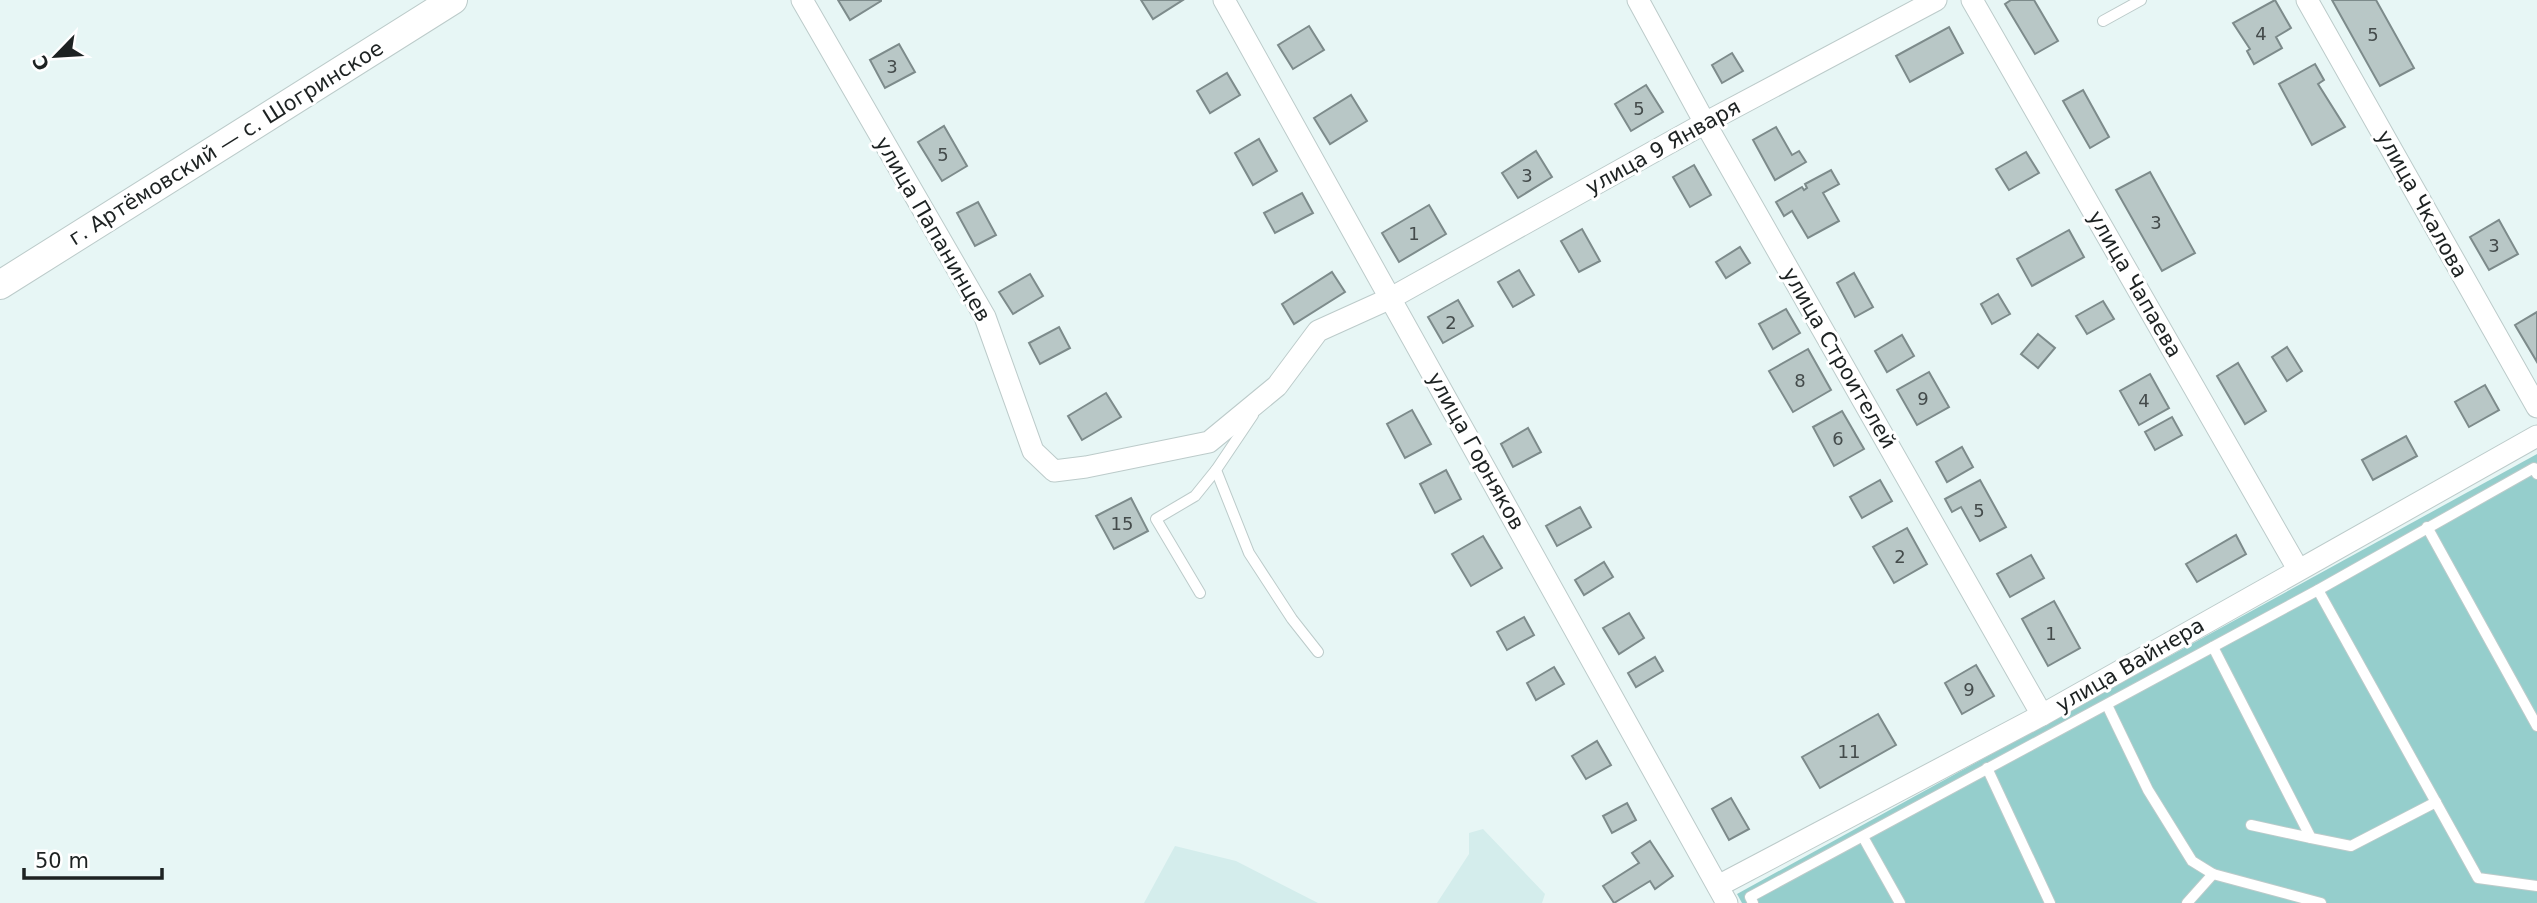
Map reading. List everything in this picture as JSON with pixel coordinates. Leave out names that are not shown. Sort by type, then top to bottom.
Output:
[{"type":"street","name":"г. Артёмовский — с. Шогринское","points":[[0,285],[453,0]]},
{"type":"street","name":"улица Папанинцев","points":[[802,0],[985,317],[1033,451],[1054,471],[1086,467]]},
{"type":"street","name":"улица Горняков","points":[[1224,0],[1723,895]]},
{"type":"street","name":"улица Строителей","points":[[1638,0],[2042,715]]},
{"type":"street","name":"улица 9 Января","points":[[1086,467],[1209,442],[1277,386],[1318,331],[1391,298],[1705,122],[1936,0]]},
{"type":"street","name":"улица Чапаева","points":[[1972,0],[2298,569]]},
{"type":"street","name":"улица Чкалова","points":[[2307,0],[2537,407]]},
{"type":"street","name":"улица Вайнера","points":[[1723,895],[2537,436]]},
{"type":"lane","points":[[2103,21],[2141,0]]},
{"type":"lane","points":[[1200,593],[1156,519],[1195,496],[1216,470],[1266,395]]},
{"type":"lane","points":[[1753,903],[1749,897],[2318,590],[2534,468],[2537,474]]},
{"type":"lane","points":[[1216,470],[1250,553],[1292,620],[1318,652]]},
{"type":"lane","points":[[2427,527],[2537,726]]},
{"type":"lane","points":[[2318,590],[2478,878],[2537,886]]},
{"type":"lane","points":[[2213,647],[2311,838]]},
{"type":"lane","points":[[2107,705],[2148,790],[2192,861],[2213,874],[2320,903]]},
{"type":"lane","points":[[1987,768],[2050,903]]},
{"type":"lane","points":[[2251,825],[2351,846],[2435,802]]},
{"type":"lane","points":[[1863,837],[1900,903]]},
{"type":"lane","points":[[2187,903],[2213,874]]},
{"type":"shaded area","points":[[2537,454],[2537,903],[1742,903],[1737,894]]},
{"type":"shaded area","points":[[1483,829],[1545,894],[1542,903],[1437,903],[1469,854],[1469,833]]},
{"type":"shaded area","points":[[1175,846],[1236,861],[1318,903],[1144,903]]},
{"type":"building","points":[[838,0],[881,0],[881,1],[850,20]]},
{"type":"building","points":[[1141,0],[1183,0],[1153,19]]},
{"type":"building","points":[[2011,0],[2034,0],[2058,41],[2035,54],[2005,4]]},
{"type":"building","points":[[2275,0],[2291,28],[2276,37],[2282,48],[2254,64],[2247,51],[2250,49],[2233,23]]},
{"type":"building","points":[[2332,0],[2376,0],[2414,68],[2380,86]]},
{"type":"building","points":[[1309,26],[1324,50],[1293,69],[1278,45]]},
{"type":"building","points":[[1949,27],[1963,53],[1910,82],[1896,56]]},
{"type":"building","points":[[899,44],[915,72],[885,88],[870,60]]},
{"type":"building","points":[[1732,53],[1743,71],[1722,83],[1712,65]]},
{"type":"building","points":[[2315,64],[2324,80],[2318,84],[2345,127],[2312,145],[2279,84]]},
{"type":"building","points":[[1227,73],[1240,95],[1210,113],[1197,91]]},
{"type":"building","points":[[1646,85],[1663,112],[1631,131],[1615,104]]},
{"type":"building","points":[[2083,90],[2109,137],[2090,148],[2063,101]]},
{"type":"building","points":[[1351,95],[1367,121],[1330,144],[1314,118]]},
{"type":"building","points":[[944,126],[967,166],[942,181],[918,142]]},
{"type":"building","points":[[1776,127],[1792,155],[1799,151],[1806,162],[1775,180],[1753,140]]},
{"type":"building","points":[[1259,139],[1277,171],[1253,185],[1235,153]]},
{"type":"building","points":[[1536,151],[1552,177],[1518,198],[1502,173]]},
{"type":"building","points":[[2026,152],[2039,173],[2009,190],[1996,169]]},
{"type":"building","points":[[1694,165],[1711,195],[1690,207],[1673,177]]},
{"type":"building","points":[[1831,170],[1839,184],[1823,193],[1839,221],[1808,238],[1792,211],[1784,216],[1776,202],[1802,187],[1804,190],[1807,188],[1805,184]]},
{"type":"building","points":[[2150,172],[2195,253],[2162,271],[2116,190]]},
{"type":"building","points":[[1302,193],[1313,213],[1275,233],[1264,213]]},
{"type":"building","points":[[978,202],[996,235],[975,246],[957,213]]},
{"type":"building","points":[[1429,205],[1446,234],[1399,262],[1382,233]]},
{"type":"building","points":[[2499,220],[2518,254],[2489,270],[2470,237]]},
{"type":"building","points":[[1582,229],[1600,261],[1579,272],[1561,241]]},
{"type":"building","points":[[2069,230],[2084,257],[2032,286],[2017,259]]},
{"type":"building","points":[[1740,247],[1750,263],[1726,278],[1716,262]]},
{"type":"building","points":[[1519,270],[1534,295],[1513,307],[1498,282]]},
{"type":"building","points":[[1332,272],[1345,292],[1294,324],[1282,304]]},
{"type":"building","points":[[1854,273],[1873,307],[1855,317],[1837,283]]},
{"type":"building","points":[[1030,274],[1043,296],[1013,314],[999,292]]},
{"type":"building","points":[[1998,294],[2010,314],[1992,324],[1981,304]]},
{"type":"building","points":[[1458,300],[1473,326],[1443,343],[1428,317]]},
{"type":"building","points":[[2103,301],[2114,319],[2087,334],[2076,316]]},
{"type":"building","points":[[1786,309],[1800,333],[1773,349],[1759,324]]},
{"type":"building","points":[[2537,312],[2537,362],[2515,325]]},
{"type":"building","points":[[1059,327],[1070,348],[1040,364],[1029,343]]},
{"type":"building","points":[[2038,334],[2055,348],[2038,368],[2021,354]]},
{"type":"building","points":[[1902,335],[1914,356],[1887,372],[1875,351]]},
{"type":"building","points":[[2287,347],[2302,371],[2287,381],[2272,357]]},
{"type":"building","points":[[1808,349],[1831,390],[1793,412],[1769,371]]},
{"type":"building","points":[[2238,363],[2266,411],[2245,424],[2217,376]]},
{"type":"building","points":[[1929,372],[1949,407],[1917,425],[1897,390]]},
{"type":"building","points":[[2150,374],[2169,408],[2139,425],[2120,391]]},
{"type":"building","points":[[2485,385],[2499,410],[2469,427],[2455,402]]},
{"type":"building","points":[[1106,393],[1121,417],[1082,440],[1068,416]]},
{"type":"building","points":[[1412,410],[1431,444],[1405,458],[1387,424]]},
{"type":"building","points":[[1842,411],[1864,449],[1834,466],[1813,427]]},
{"type":"building","points":[[2172,417],[2182,435],[2155,450],[2145,432]]},
{"type":"building","points":[[1528,428],[1541,452],[1513,467],[1501,444]]},
{"type":"building","points":[[2406,436],[2417,456],[2373,480],[2362,460]]},
{"type":"building","points":[[1962,447],[1973,467],[1947,482],[1936,462]]},
{"type":"building","points":[[1446,470],[1461,499],[1435,513],[1420,484]]},
{"type":"building","points":[[1880,480],[1892,501],[1862,518],[1850,497]]},
{"type":"building","points":[[1980,480],[2006,527],[1980,541],[1961,507],[1952,512],[1945,499]]},
{"type":"building","points":[[1131,498],[1148,531],[1114,549],[1096,516]]},
{"type":"building","points":[[1580,507],[1591,527],[1557,546],[1546,526]]},
{"type":"building","points":[[1907,528],[1927,564],[1894,583],[1873,547]]},
{"type":"building","points":[[2236,535],[2246,554],[2197,582],[2186,564]]},
{"type":"building","points":[[1483,536],[1502,568],[1471,586],[1452,554]]},
{"type":"building","points":[[2031,555],[2044,578],[2010,597],[1997,574]]},
{"type":"building","points":[[1604,562],[1613,577],[1584,595],[1575,580]]},
{"type":"building","points":[[2054,601],[2080,648],[2048,666],[2022,619]]},
{"type":"building","points":[[1629,613],[1644,638],[1619,654],[1603,628]]},
{"type":"building","points":[[1524,617],[1534,635],[1507,650],[1497,632]]},
{"type":"building","points":[[1655,657],[1663,671],[1636,687],[1628,673]]},
{"type":"building","points":[[1976,665],[1994,696],[1962,714],[1945,683]]},
{"type":"building","points":[[1554,667],[1564,684],[1536,700],[1527,683]]},
{"type":"building","points":[[1878,714],[1896,745],[1820,788],[1802,757]]},
{"type":"building","points":[[1597,741],[1611,765],[1586,779],[1572,756]]},
{"type":"building","points":[[1731,798],[1749,829],[1729,840],[1712,809]]},
{"type":"building","points":[[1627,803],[1636,820],[1612,833],[1603,816]]},
{"type":"building","points":[[1650,841],[1673,876],[1655,889],[1650,881],[1614,903],[1603,886],[1639,863],[1632,853]]}]
